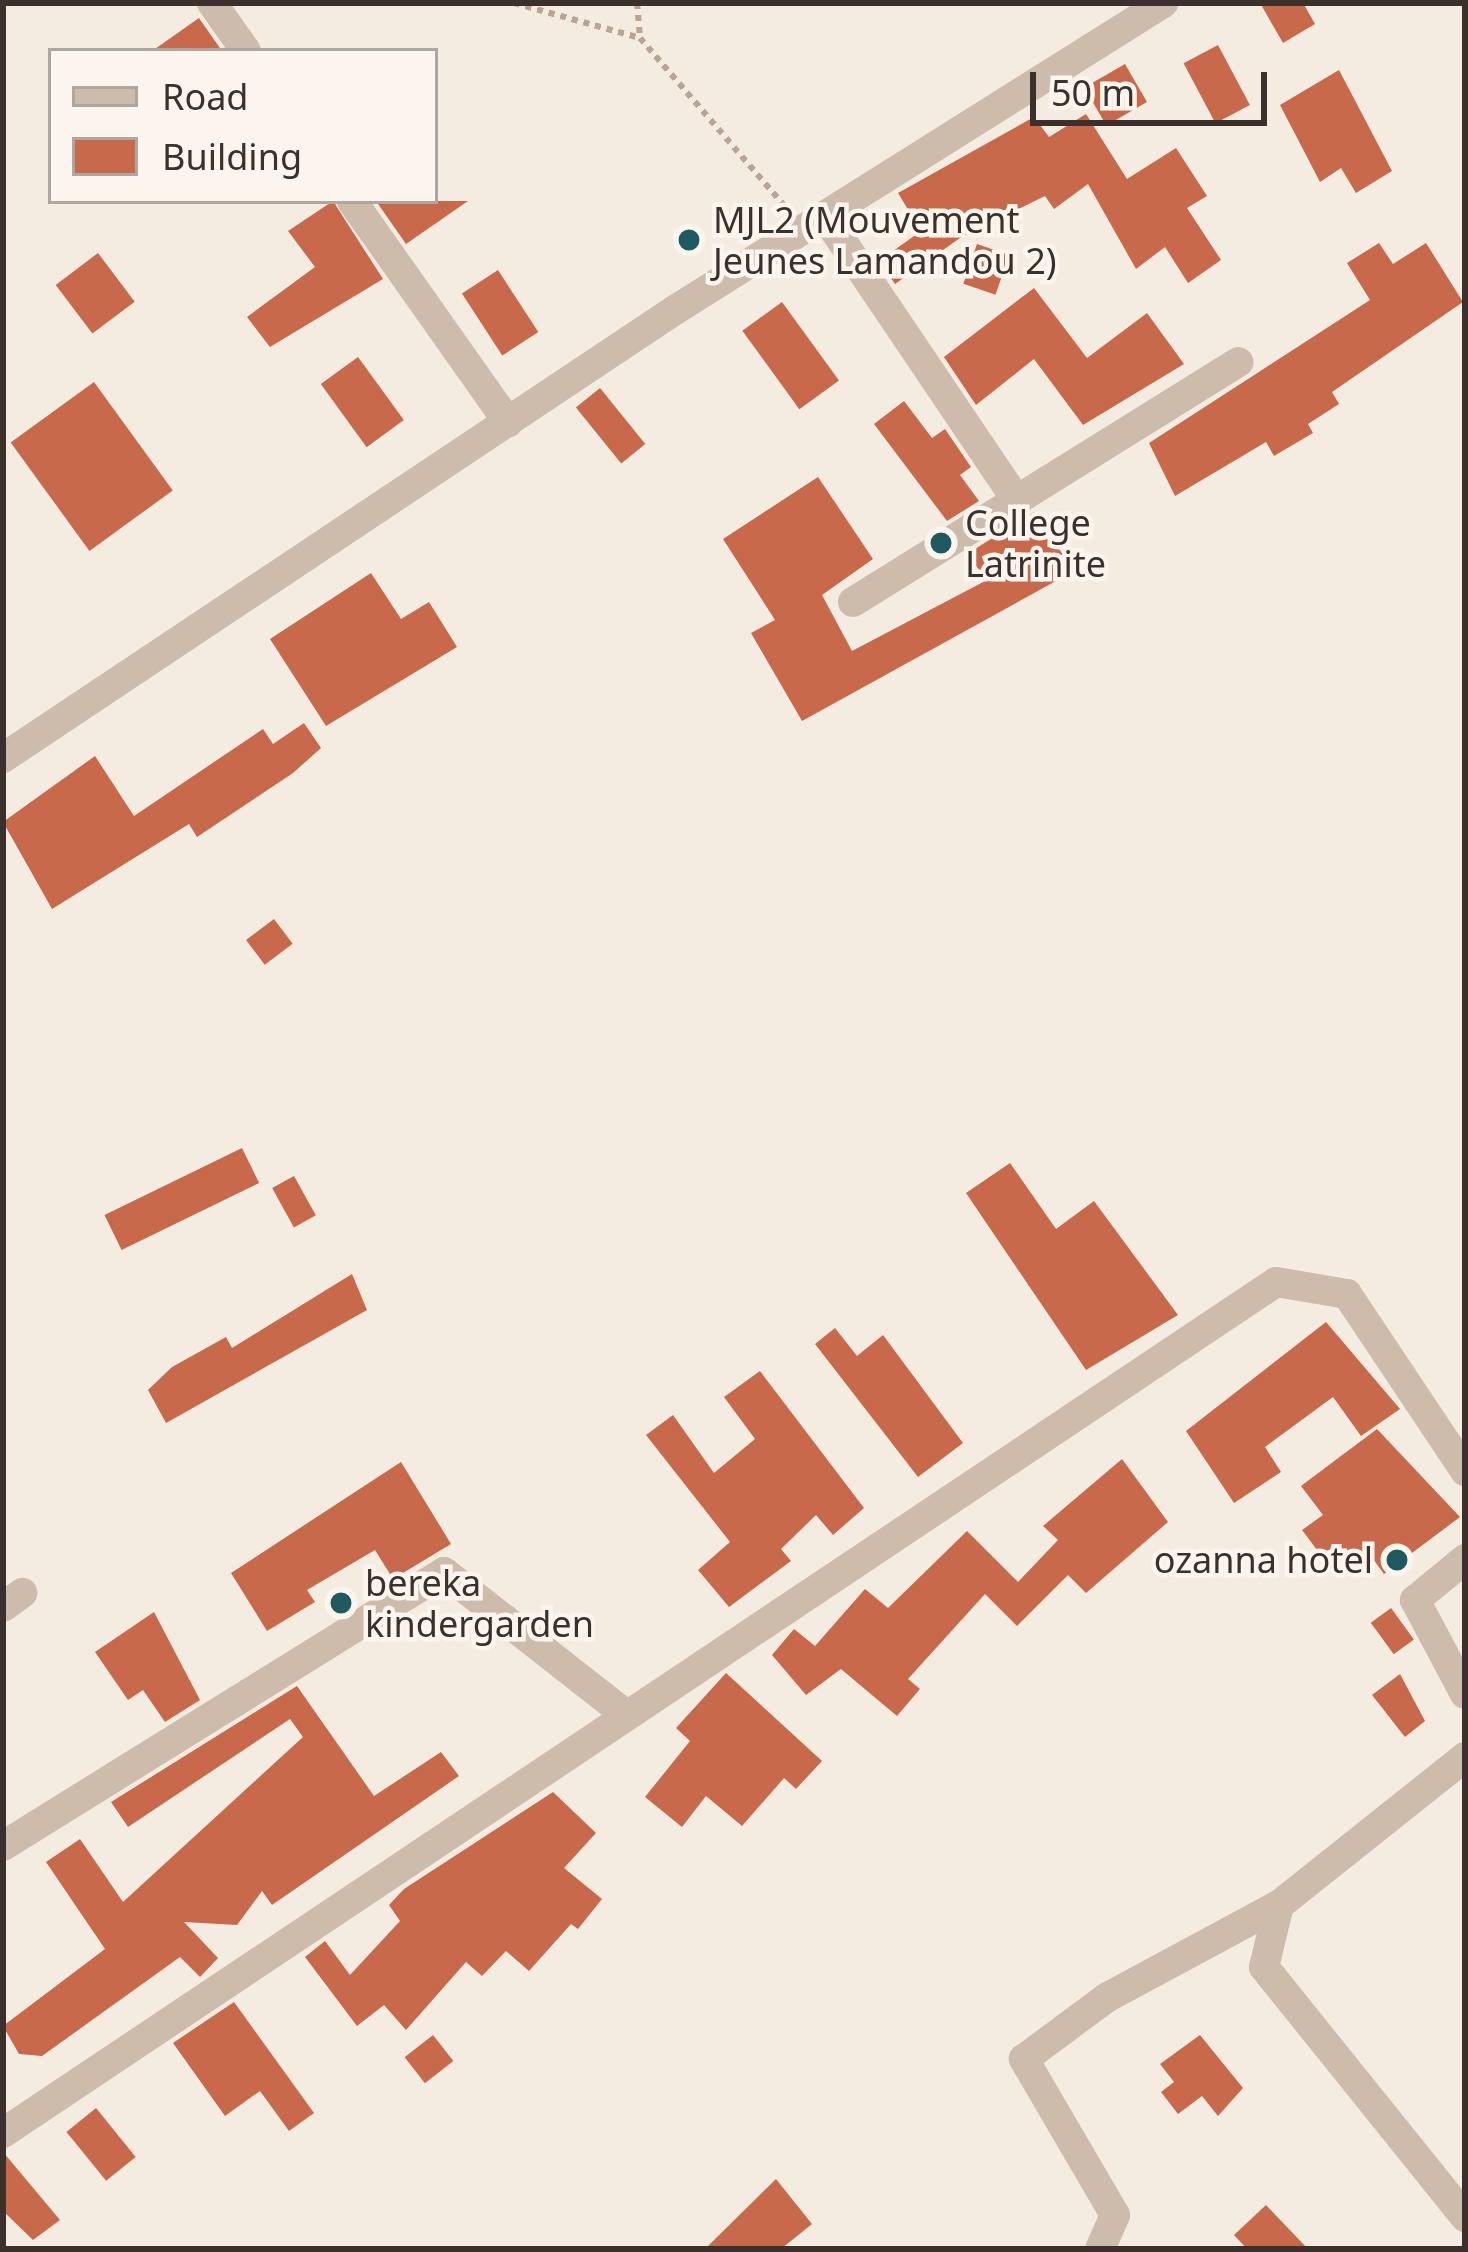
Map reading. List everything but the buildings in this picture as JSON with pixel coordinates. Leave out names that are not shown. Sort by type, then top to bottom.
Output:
[{"type":"street","points":[[212,3],[244,48]]},
{"type":"street","points":[[3,758],[508,422],[1163,3]]},
{"type":"street","points":[[354,204],[508,422]]},
{"type":"street","points":[[815,223],[1014,496]]},
{"type":"street","points":[[853,602],[1014,496],[1238,362]]},
{"type":"street","points":[[3,2133],[1276,1282],[1346,1294],[1465,1471]]},
{"type":"street","points":[[1465,1558],[1415,1600],[1465,1694]]},
{"type":"street","points":[[3,1846],[444,1572],[625,1714]]},
{"type":"street","points":[[1100,2249],[1115,2215],[1024,2059],[1106,1999],[1279,1905],[1465,1757]]},
{"type":"street","points":[[1279,1905],[1264,1967],[1465,2217]]},
{"type":"path","points":[[514,3],[640,38],[815,223]]},
{"type":"path","points":[[637,3],[640,38]]},
{"type":"place","name":"MJL2 (Mouvement Jeunes Lamandou 2)","points":[[689,240]]},
{"type":"place","name":"College Latrinite","points":[[941,543]]},
{"type":"place","name":"ozanna hotel","points":[[1397,1560]]},
{"type":"place","name":"bereka kindergarden","points":[[341,1603]]}]
